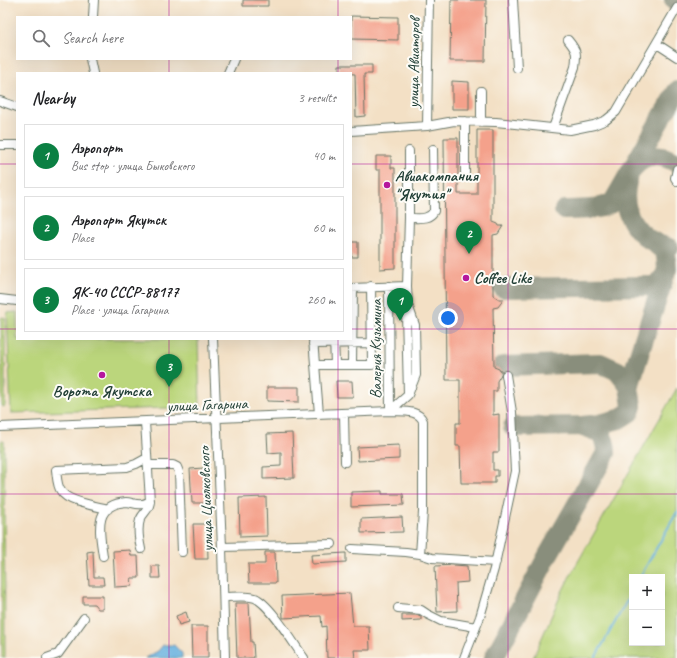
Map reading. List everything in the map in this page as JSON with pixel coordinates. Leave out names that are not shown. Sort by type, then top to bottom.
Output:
[{"type":"street","points":[[93,16],[94,0]]},
{"type":"street","name":"улица Авиаторов","points":[[427,126],[429,0]]},
{"type":"street","points":[[513,0],[517,68]]},
{"type":"street","points":[[352,131],[427,126],[454,121],[570,130],[594,125],[606,120],[616,112],[677,8]]},
{"type":"street","points":[[553,128],[577,58],[576,49],[568,40]]},
{"type":"street","points":[[657,44],[677,57]]},
{"type":"street","points":[[90,60],[93,72]]},
{"type":"street","points":[[228,72],[234,60]]},
{"type":"street","points":[[481,91],[481,122]]},
{"type":"street","points":[[0,101],[16,107]]},
{"type":"street","points":[[465,121],[465,173]]},
{"type":"street","points":[[0,145],[16,145]]},
{"type":"street","points":[[409,218],[425,218],[432,216],[434,211],[433,149]]},
{"type":"street","points":[[390,412],[408,395],[416,375],[415,325],[414,317],[408,305],[407,286],[409,151]]},
{"type":"street","points":[[677,169],[675,178],[677,181]]},
{"type":"street","points":[[352,364],[352,288],[372,286],[407,286]]},
{"type":"street","points":[[316,365],[372,365],[372,286]]},
{"type":"street","name":"Валерия Кузьмина","points":[[389,286],[390,412]]},
{"type":"street","points":[[0,299],[16,301]]},
{"type":"street","name":"улица Циолковского","points":[[213,340],[224,598],[225,658]]},
{"type":"street","points":[[319,414],[313,341],[372,343]]},
{"type":"street","points":[[334,341],[335,364]]},
{"type":"street","points":[[464,658],[476,628],[496,562],[515,471],[512,412],[506,375]]},
{"type":"street","name":"улица Гагарина","points":[[0,427],[319,414],[390,412],[416,413],[420,416],[423,422],[423,512],[420,554]]},
{"type":"street","points":[[344,414],[346,462]]},
{"type":"street","points":[[141,549],[138,534],[140,521],[149,509],[150,501],[145,422]]},
{"type":"street","points":[[108,509],[65,496],[58,487],[56,470],[127,467],[148,462],[173,464],[177,467],[179,472],[182,552]]},
{"type":"street","points":[[103,556],[99,526],[101,517],[108,509],[123,502],[141,504],[150,501]]},
{"type":"street","points":[[222,547],[332,544]]},
{"type":"street","points":[[352,549],[406,552],[432,558],[496,562]]},
{"type":"street","points":[[224,598],[255,598],[264,603],[304,658]]},
{"type":"street","points":[[398,608],[421,610],[441,621],[476,628]]},
{"type":"street","points":[[47,658],[58,654],[84,618]]},
{"type":"green space","name":"Ворота Якутска","points":[[16,312],[16,340],[198,340],[200,407],[11,413],[7,313]]},
{"type":"green space","points":[[1,318],[5,318],[5,406],[3,407]]},
{"type":"green space","points":[[677,388],[677,658],[533,658],[562,592]]},
{"type":"green space","points":[[3,440],[5,658],[2,658],[1,441]]},
{"type":"water","points":[[163,645],[174,645],[182,653],[182,658],[145,658],[158,651]]},
{"type":"building","points":[[243,0],[268,0],[268,6],[243,6]]},
{"type":"building","points":[[451,0],[486,0],[485,61],[450,61]]},
{"type":"building","points":[[352,16],[398,17],[398,40],[352,39]]},
{"type":"building","points":[[339,65],[372,65],[372,74],[364,74],[365,116],[356,117],[355,74],[352,74],[352,72],[339,72]]},
{"type":"building","points":[[452,81],[469,82],[469,109],[452,109]]},
{"type":"building","points":[[477,130],[493,130],[493,222],[499,226],[503,226],[498,234],[493,235],[493,295],[499,299],[504,299],[498,307],[493,308],[494,367],[500,371],[503,371],[497,381],[497,391],[493,391],[493,415],[499,414],[499,452],[493,452],[493,470],[498,470],[498,476],[495,476],[495,483],[461,483],[460,446],[456,446],[456,423],[460,423],[460,380],[446,380],[444,138],[458,138],[458,194],[477,194]]},
{"type":"building","points":[[376,156],[391,156],[391,168],[395,168],[395,268],[380,269],[380,170],[376,170]]},
{"type":"building","points":[[352,242],[358,242],[358,257],[352,257]]},
{"type":"building","points":[[336,381],[352,381],[353,397],[337,397]]},
{"type":"building","points":[[267,387],[299,387],[299,402],[267,401]]},
{"type":"building","points":[[292,433],[294,478],[263,479],[263,467],[281,466],[281,452],[268,453],[267,434]]},
{"type":"building","points":[[399,445],[399,459],[358,461],[357,447]]},
{"type":"building","points":[[203,468],[205,503],[192,503],[190,469]]},
{"type":"building","points":[[382,491],[382,494],[403,494],[404,505],[351,507],[351,492]]},
{"type":"building","points":[[266,497],[267,536],[240,537],[239,498]]},
{"type":"building","points":[[402,517],[403,532],[361,533],[361,519]]},
{"type":"building","points":[[193,524],[207,524],[208,559],[195,559]]},
{"type":"building","points":[[130,550],[131,556],[138,556],[139,578],[131,578],[132,586],[115,587],[113,551]]},
{"type":"building","points":[[93,551],[94,577],[103,577],[104,585],[89,585],[87,552]]},
{"type":"building","points":[[265,552],[275,552],[276,583],[249,583],[248,564],[265,564]]},
{"type":"building","points":[[346,553],[346,562],[312,564],[311,555]]},
{"type":"building","points":[[152,566],[159,566],[160,578],[152,578]]},
{"type":"building","points":[[435,566],[467,566],[468,582],[456,583],[457,611],[437,612]]},
{"type":"building","points":[[350,593],[353,626],[369,626],[370,650],[354,650],[355,658],[327,658],[326,626],[322,627],[321,616],[283,618],[282,596]]},
{"type":"building","points":[[83,596],[103,596],[103,609],[98,609],[94,604],[83,604]]},
{"type":"building","points":[[235,603],[249,603],[251,642],[253,642],[254,658],[237,658]]},
{"type":"building","points":[[186,612],[189,622],[179,625],[176,616]]},
{"type":"building","points":[[402,615],[419,615],[421,620],[402,621]]},
{"type":"building","points":[[191,626],[208,626],[208,658],[192,658]]},
{"type":"waterway","points":[[642,574],[677,512]]},
{"type":"waterway","points":[[595,658],[629,597]]},
{"type":"taxiway","points":[[564,210],[596,208],[613,202],[677,91]]},
{"type":"taxiway","points":[[634,167],[644,159],[654,156],[665,158],[677,163]]},
{"type":"taxiway","points":[[627,182],[625,194],[626,205],[634,224],[640,232],[649,239],[669,248]]},
{"type":"taxiway","points":[[513,427],[582,426],[600,424],[619,419],[630,412],[632,406],[629,387],[667,269],[666,255],[657,245]]},
{"type":"taxiway","points":[[503,288],[656,286],[664,278]]},
{"type":"taxiway","points":[[503,366],[600,363],[618,371],[629,387]]},
{"type":"taxiway","points":[[494,658],[548,555],[606,453],[606,447],[600,434],[592,429],[582,426]]},
{"type":"place","name":"Авиакомпания \"Якутия\"","points":[[387,185]]},
{"type":"place","name":"Аэропорт Якутск","points":[[469,254]]},
{"type":"place","name":"Coffee Like","points":[[466,278]]},
{"type":"place","name":"Аэропорт","points":[[400,321]]},
{"type":"place","name":"Ворота Якутска","points":[[102,375]]},
{"type":"place","name":"ЯК-40 СССР-88177","points":[[169,387]]}]
